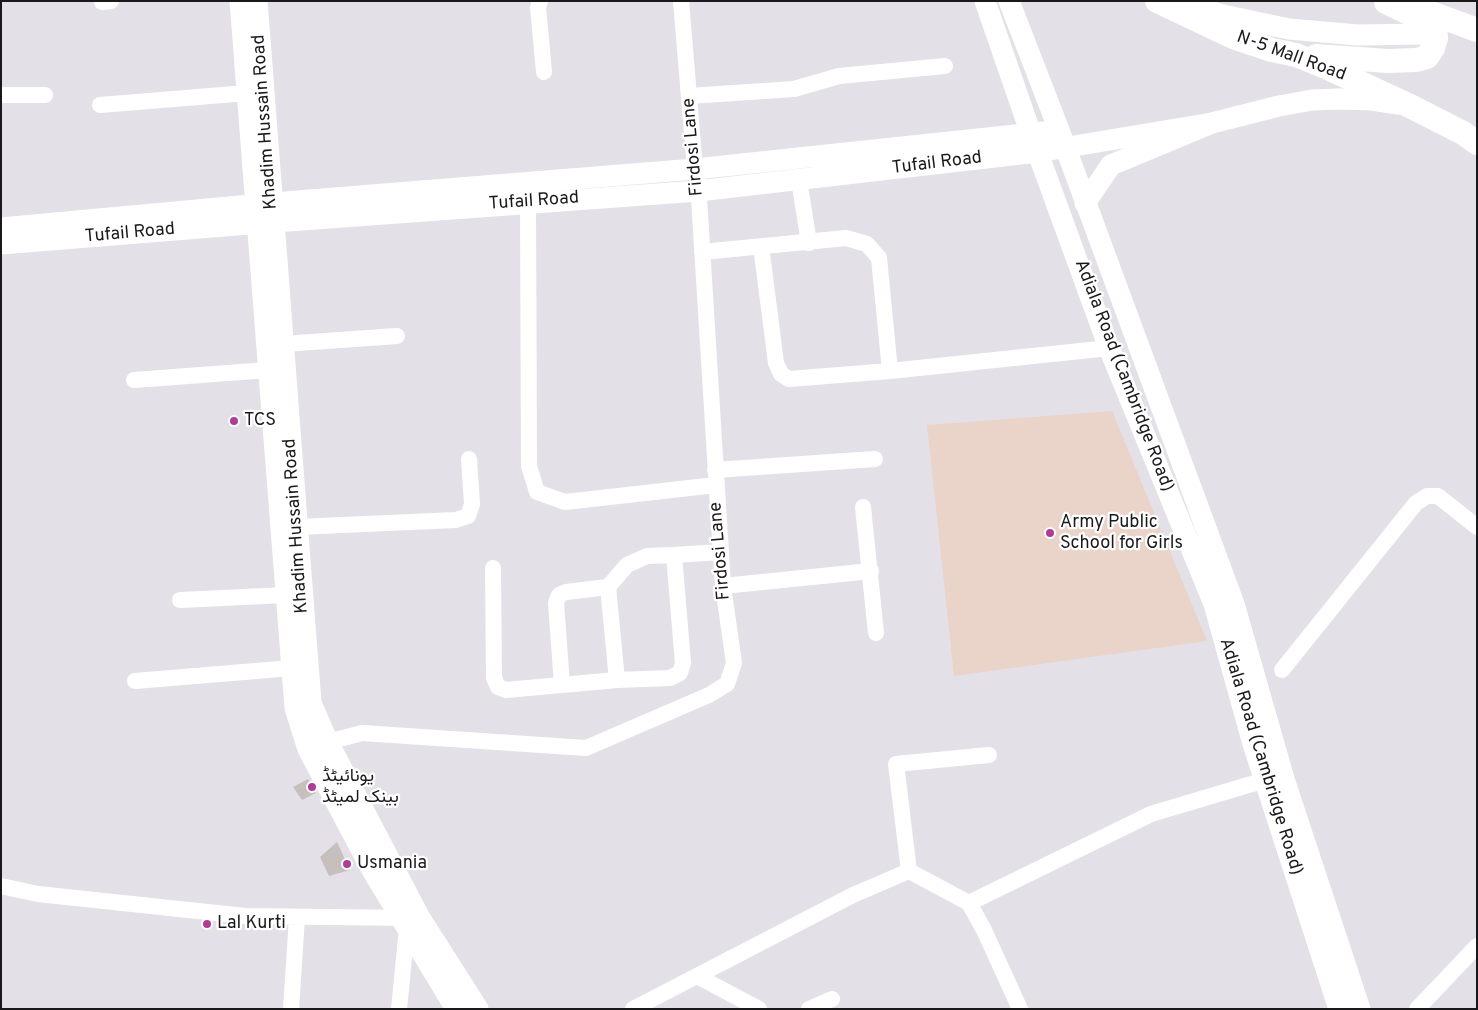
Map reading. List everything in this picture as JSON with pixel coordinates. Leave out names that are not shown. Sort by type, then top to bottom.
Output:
[{"type":"highway","name":"N-5 Mall Road","points":[[1157,1],[1233,37],[1272,50],[1296,55],[1328,68],[1410,106],[1477,143]]},
{"type":"highway","points":[[1374,1],[1389,1],[1477,30]]},
{"type":"highway","points":[[1296,55],[1388,61],[1416,60],[1427,57],[1433,48],[1436,38],[1435,30],[1431,24],[1389,1]]},
{"type":"main road","name":"Khadim Hussain Road","points":[[240,1],[247,93],[283,344],[311,703],[409,922],[456,1009]]},
{"type":"main road","name":"Khadim Hussain Road","points":[[257,1],[265,213],[268,370],[295,708],[308,749],[372,870],[409,922],[478,1009]]},
{"type":"main road","name":"Adiala Road (Cambridge Road)","points":[[985,1],[1034,143],[1109,348],[1214,604],[1265,780],[1339,1009]]},
{"type":"main road","name":"Adiala Road (Cambridge Road)","points":[[1009,1],[1234,604],[1284,779],[1360,1009]]},
{"type":"main road","points":[[1176,1],[1223,15],[1289,29],[1358,35],[1426,34]]},
{"type":"main road","points":[[1085,203],[1111,165],[1212,123],[1279,106],[1312,100],[1338,98],[1372,100],[1410,106]]},
{"type":"main road","name":"Tufail Road","points":[[1,228],[265,213],[528,202],[698,191],[799,180],[1062,139],[1212,123]]},
{"type":"main road","name":"Tufail Road","points":[[1,244],[265,213],[695,170],[1034,143]]},
{"type":"street","points":[[540,1],[538,7],[544,72]]},
{"type":"street","name":"Firdosi Lane","points":[[328,742],[362,733],[586,748],[709,695],[727,684],[734,663],[723,586],[698,182],[695,170],[681,1]]},
{"type":"street","points":[[689,96],[794,89],[839,76],[945,66]]},
{"type":"street","points":[[100,105],[247,93]]},
{"type":"street","points":[[1,95],[45,95]]},
{"type":"street","points":[[799,180],[809,242]]},
{"type":"street","points":[[528,202],[529,466],[537,492],[565,502],[715,478],[875,460]]},
{"type":"street","points":[[702,252],[846,238],[867,244],[879,258],[890,371]]},
{"type":"street","points":[[762,246],[776,362],[781,374],[789,379],[890,371],[1109,348]]},
{"type":"street","points":[[283,344],[397,336]]},
{"type":"street","points":[[134,380],[268,370]]},
{"type":"street","points":[[297,527],[456,520],[468,516],[472,504],[469,459]]},
{"type":"street","points":[[1282,670],[1416,503],[1427,496],[1438,496],[1477,526]]},
{"type":"street","points":[[863,507],[876,634]]},
{"type":"street","points":[[562,685],[556,603],[559,595],[566,592],[608,587],[627,565],[647,556],[721,552]]},
{"type":"street","points":[[493,568],[494,678],[498,686],[506,690],[617,680],[670,678],[680,673],[683,663],[674,555]]},
{"type":"street","points":[[723,586],[871,571]]},
{"type":"street","points":[[608,587],[617,680]]},
{"type":"street","points":[[180,600],[286,595]]},
{"type":"street","points":[[135,680],[292,668]]},
{"type":"street","points":[[909,871],[896,764],[989,755]]},
{"type":"street","points":[[969,903],[1151,814],[1265,780]]},
{"type":"street","points":[[909,871],[969,903],[984,930],[1020,1009]]},
{"type":"street","points":[[633,1009],[853,895],[909,871]]},
{"type":"street","points":[[1,886],[38,894],[245,916],[409,922],[399,1009]]},
{"type":"street","points":[[291,1009],[297,917]]},
{"type":"street","points":[[1418,1009],[1477,946]]},
{"type":"street","points":[[697,976],[759,1009]]},
{"type":"street","points":[[809,1009],[832,999]]},
{"type":"shaded area","name":"Army Public School for Girls","points":[[1112,411],[1207,641],[954,676],[927,425]]},
{"type":"building","points":[[308,779],[316,793],[302,800],[293,787]]},
{"type":"building","points":[[337,842],[350,870],[329,876],[320,857]]},
{"type":"place","name":"TCS","points":[[234,421]]},
{"type":"place","name":"Army Public School for Girls","points":[[1050,533]]},
{"type":"place","name":"یونائیٹڈ بینک لمیٹڈ","points":[[312,787]]},
{"type":"place","name":"Usmania","points":[[347,864]]},
{"type":"place","name":"Lal Kurti","points":[[207,924]]}]
